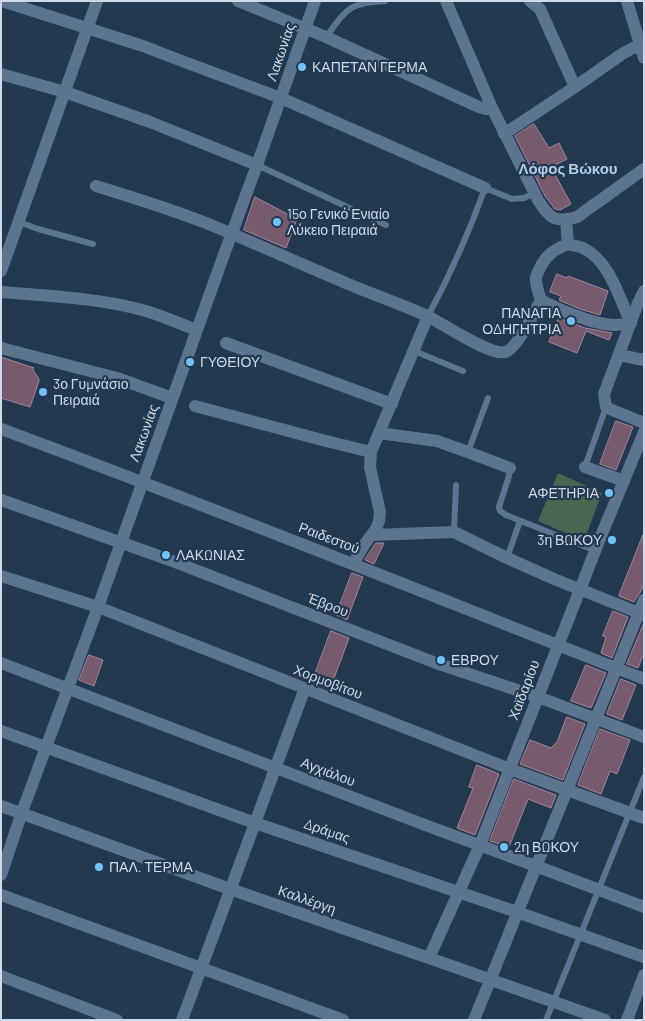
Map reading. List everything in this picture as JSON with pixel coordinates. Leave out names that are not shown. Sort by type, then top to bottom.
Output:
[{"type":"street","points":[[2,1],[143,46],[281,98],[485,188]]},
{"type":"street","points":[[1,271],[97,1]]},
{"type":"street","points":[[238,1],[326,37],[479,107],[492,108]]},
{"type":"street","name":"Λακωνίας","points":[[1,875],[22,812],[98,607],[315,1]]},
{"type":"street","points":[[446,1],[504,134],[544,209],[551,216],[558,220],[566,220],[577,216],[644,169]]},
{"type":"street","points":[[530,1],[540,9],[575,87]]},
{"type":"street","points":[[627,1],[642,51]]},
{"type":"street","points":[[504,134],[622,54],[633,48],[642,51]]},
{"type":"street","points":[[1,74],[65,92],[150,122],[257,165]]},
{"type":"street","points":[[96,186],[232,234],[428,316],[495,352],[506,352],[512,347],[541,300]]},
{"type":"street","points":[[566,220],[568,244]]},
{"type":"street","points":[[568,244],[583,248],[594,256],[604,265],[630,323],[617,326],[605,324],[567,312],[541,300],[536,277],[546,257],[568,244]]},
{"type":"street","points":[[644,291],[604,394],[606,407],[644,423]]},
{"type":"street","points":[[1,292],[106,302],[146,311],[197,330]]},
{"type":"street","points":[[353,564],[379,521],[380,512],[370,467],[371,452],[428,316]]},
{"type":"street","points":[[226,342],[392,404]]},
{"type":"street","points":[[1,348],[116,378],[172,398]]},
{"type":"street","points":[[619,355],[644,360]]},
{"type":"street","points":[[195,406],[371,452]]},
{"type":"street","name":"Ραιδεστού","points":[[1,429],[142,481],[644,679]]},
{"type":"street","name":"Χαϊδαρίου","points":[[429,958],[480,845],[644,432]]},
{"type":"street","points":[[379,433],[437,441],[510,468]]},
{"type":"street","points":[[585,467],[624,481]]},
{"type":"street","name":"Έβρου","points":[[1,500],[167,559],[436,663],[538,697],[644,737]]},
{"type":"street","points":[[372,535],[454,532],[507,558],[641,614]]},
{"type":"street","name":"Χορμοβίτου","points":[[1,576],[98,607],[510,769],[644,818]]},
{"type":"street","points":[[474,1020],[616,668],[641,614],[644,600]]},
{"type":"street","name":"Αγχιάλου","points":[[1,663],[644,907]]},
{"type":"street","points":[[182,1020],[305,688]]},
{"type":"street","name":"Δράμας","points":[[1,731],[255,823],[644,957]]},
{"type":"street","name":"Καλλέργη","points":[[1,806],[22,812],[230,889],[605,1020]]},
{"type":"street","points":[[1,895],[344,1020]]},
{"type":"street","points":[[627,1020],[644,975]]},
{"type":"street","points":[[1,976],[117,1020]]},
{"type":"lane","points":[[326,37],[344,12],[352,7],[365,3],[385,1]]},
{"type":"lane","points":[[257,165],[386,225]]},
{"type":"lane","points":[[428,316],[462,248],[485,188],[512,198],[524,198],[536,193]]},
{"type":"lane","points":[[19,222],[93,244]]},
{"type":"lane","points":[[414,351],[463,371]]},
{"type":"lane","points":[[468,452],[488,398]]},
{"type":"lane","points":[[585,467],[606,407]]},
{"type":"lane","points":[[510,468],[499,508],[500,511],[520,521],[596,551]]},
{"type":"lane","points":[[454,532],[456,486]]},
{"type":"lane","points":[[507,558],[520,521]]},
{"type":"lane","points":[[546,1020],[644,777]]},
{"type":"green space","points":[[558,473],[602,493],[584,541],[538,521]]},
{"type":"building","points":[[534,124],[549,148],[559,143],[567,159],[551,167],[571,204],[560,210],[555,209],[545,196],[515,136]]},
{"type":"building","name":"15ο Γενικό Ενιαίο Λύκειο Πειραιά","points":[[255,197],[297,219],[286,248],[244,230]]},
{"type":"building","points":[[557,274],[567,278],[568,276],[608,291],[600,315],[561,301],[559,300],[561,296],[550,292]]},
{"type":"building","points":[[559,318],[585,328],[612,333],[609,340],[586,331],[577,353],[549,342]]},
{"type":"building","points":[[1,357],[34,368],[33,370],[39,381],[30,407],[1,398]]},
{"type":"building","points":[[616,421],[633,427],[616,470],[600,464]]},
{"type":"building","points":[[643,535],[644,584],[634,602],[619,596]]},
{"type":"building","points":[[376,543],[384,543],[374,564],[365,560]]},
{"type":"building","points":[[352,573],[363,577],[347,620],[336,615]]},
{"type":"building","points":[[613,611],[628,617],[612,658],[601,653],[606,637],[603,636]]},
{"type":"building","points":[[644,623],[644,653],[638,668],[627,664]]},
{"type":"building","points":[[331,631],[349,638],[330,689],[312,682]]},
{"type":"building","points":[[89,655],[103,660],[94,686],[79,680]]},
{"type":"building","points":[[586,665],[606,673],[591,708],[571,701]]},
{"type":"building","points":[[621,679],[636,685],[622,720],[607,714]]},
{"type":"building","points":[[567,717],[585,724],[563,780],[520,764],[530,740],[551,748],[557,742]]},
{"type":"building","points":[[600,729],[630,740],[617,774],[610,771],[601,794],[578,785]]},
{"type":"building","points":[[477,765],[499,774],[475,835],[457,828],[473,788],[469,787]]},
{"type":"building","points":[[514,779],[556,795],[551,808],[528,799],[509,847],[490,841]]},
{"type":"place","name":"ΚΑΠΕΤΑΝ ΓΕΡΜΑ","points":[[302,67]]},
{"type":"place","name":"15ο Γενικό Ενιαίο Λύκειο Πειραιά","points":[[277,222]]},
{"type":"place","name":"ΠΑΝΑΓΙΑ ΟΔΗΓΗΤΡΙΑ","points":[[571,321]]},
{"type":"place","name":"ΓΥΘΕΙΟΥ","points":[[190,362]]},
{"type":"place","name":"3ο Γυμνάσιο Πειραιά","points":[[43,392]]},
{"type":"place","name":"ΑΦΕΤΗΡΙΑ","points":[[609,493]]},
{"type":"place","name":"3η ΒΩΚΟΥ","points":[[612,540]]},
{"type":"place","name":"ΛΑΚΩΝΙΑΣ","points":[[166,555]]},
{"type":"place","name":"ΕΒΡΟΥ","points":[[441,660]]},
{"type":"place","name":"2η ΒΩΚΟΥ","points":[[504,847]]},
{"type":"place","name":"ΠΑΛ. ΤΕΡΜΑ","points":[[99,867]]},
{"type":"district","name":"Λόφος Βώκου","points":[[568,169]]}]
